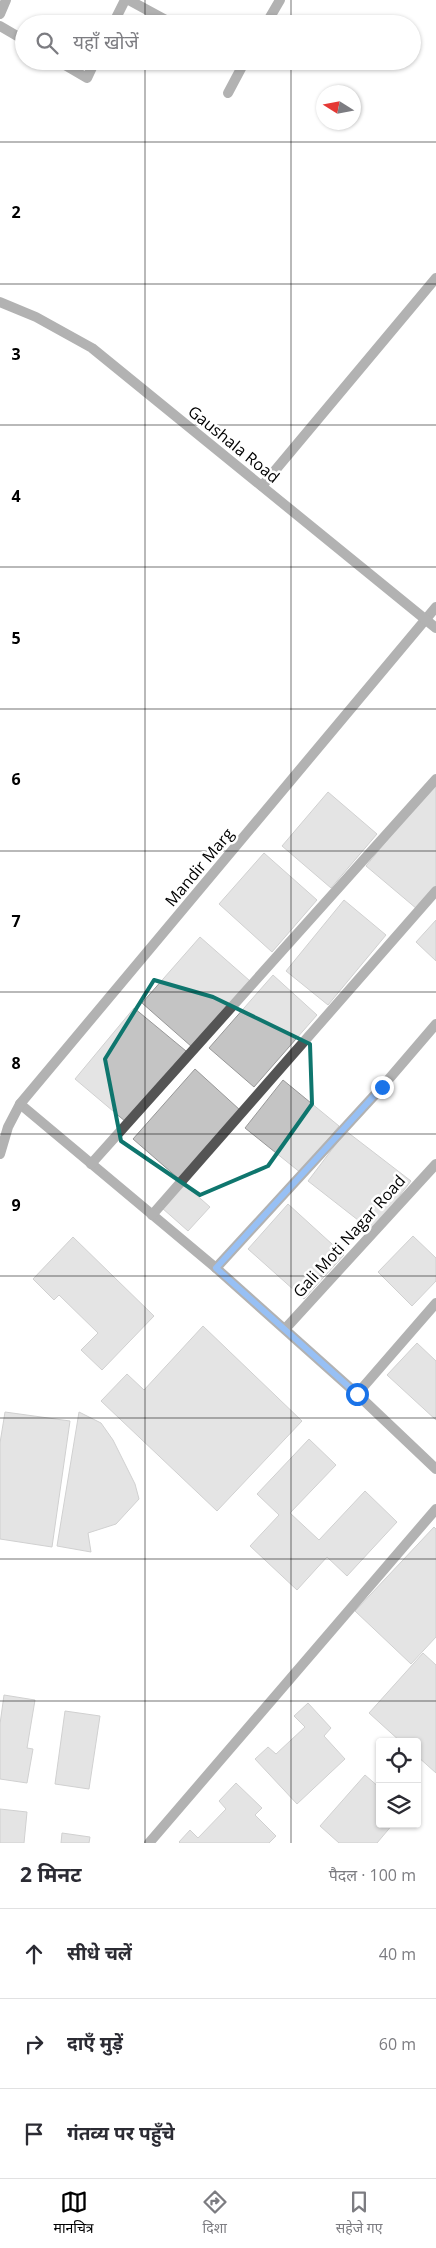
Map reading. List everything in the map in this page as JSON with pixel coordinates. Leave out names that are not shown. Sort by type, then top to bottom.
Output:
[{"type":"street","points":[[0,14],[6,0]]},
{"type":"street","points":[[118,15],[127,0],[156,15]]},
{"type":"street","points":[[271,15],[280,0]]},
{"type":"street","points":[[0,26],[15,35]]},
{"type":"street","points":[[73,70],[86,78],[90,70]]},
{"type":"street","points":[[228,93],[240,70]]},
{"type":"street","points":[[262,486],[436,278]]},
{"type":"street","name":"Gaushala Road","points":[[0,302],[36,317],[92,348],[436,628]]},
{"type":"street","name":"Mandir Marg","points":[[0,1154],[8,1128],[20,1104],[436,607]]},
{"type":"street","points":[[91,1164],[436,779]]},
{"type":"street","points":[[152,1215],[436,891]]},
{"type":"street","points":[[216,1268],[382,1087],[436,1024]]},
{"type":"street","points":[[20,1104],[216,1268],[357,1394],[436,1469]]},
{"type":"street","name":"Gali Moti Nagar Road","points":[[285,1329],[436,1164]]},
{"type":"street","points":[[357,1394],[436,1303]]},
{"type":"street","points":[[149,1843],[436,1509]]},
{"type":"highlighted area","points":[[154,980],[213,997],[310,1044],[312,1104],[268,1166],[200,1195],[121,1141],[105,1059]]},
{"type":"building","points":[[434,783],[436,784],[436,886],[417,909],[366,866]]},
{"type":"building","points":[[328,792],[377,834],[331,888],[282,846]]},
{"type":"building","points":[[264,853],[317,900],[272,952],[219,904]]},
{"type":"building","points":[[344,900],[386,935],[328,1005],[286,971]]},
{"type":"building","points":[[436,920],[436,961],[416,942]]},
{"type":"building","points":[[200,937],[250,981],[192,1047],[142,1003]]},
{"type":"building","points":[[273,975],[317,1015],[254,1087],[209,1048]]},
{"type":"building","points":[[134,1008],[186,1051],[126,1122],[75,1079]]},
{"type":"building","points":[[195,1069],[240,1110],[179,1179],[133,1139]]},
{"type":"building","points":[[283,1080],[339,1126],[301,1173],[245,1128]]},
{"type":"building","points":[[346,1131],[411,1181],[372,1231],[308,1181]]},
{"type":"building","points":[[184,1184],[210,1207],[188,1231],[162,1208]]},
{"type":"building","points":[[288,1204],[344,1255],[304,1299],[248,1249]]},
{"type":"building","points":[[413,1236],[436,1258],[436,1281],[412,1306],[378,1272]]},
{"type":"building","points":[[73,1237],[154,1316],[102,1370],[81,1350],[98,1333],[59,1295],[54,1300],[33,1279]]},
{"type":"building","points":[[203,1326],[302,1421],[217,1511],[101,1401],[127,1374],[144,1390]]},
{"type":"building","points":[[417,1343],[436,1361],[436,1420],[387,1375]]},
{"type":"building","points":[[5,1412],[70,1421],[52,1547],[0,1539],[0,1443]]},
{"type":"building","points":[[79,1412],[101,1423],[113,1440],[135,1484],[139,1499],[116,1524],[88,1533],[91,1552],[57,1546]]},
{"type":"building","points":[[309,1439],[336,1465],[290,1513],[319,1540],[365,1491],[397,1522],[347,1576],[327,1557],[297,1590],[250,1546],[279,1515],[257,1494]]},
{"type":"building","points":[[434,1527],[436,1529],[436,1637],[411,1664],[355,1611]]},
{"type":"building","points":[[423,1653],[436,1665],[436,1773],[421,1760],[421,1738],[397,1738],[369,1713]]},
{"type":"building","points":[[4,1695],[35,1700],[27,1748],[33,1749],[27,1783],[0,1779],[0,1724]]},
{"type":"building","points":[[308,1703],[331,1728],[324,1736],[345,1759],[297,1804],[255,1759],[268,1747],[276,1754],[305,1727],[294,1716]]},
{"type":"building","points":[[65,1711],[100,1716],[89,1789],[55,1784]]},
{"type":"building","points":[[365,1775],[376,1785],[376,1828],[390,1828],[377,1843],[339,1843],[320,1826]]},
{"type":"building","points":[[236,1783],[262,1808],[255,1815],[276,1836],[269,1843],[180,1843],[190,1830],[198,1838],[226,1809],[219,1801]]},
{"type":"building","points":[[0,1809],[27,1812],[24,1843],[0,1843]]},
{"type":"building","points":[[62,1833],[90,1837],[89,1843],[61,1843]]},
{"type":"route","points":[[357,1394],[216,1268],[382,1087]]}]
